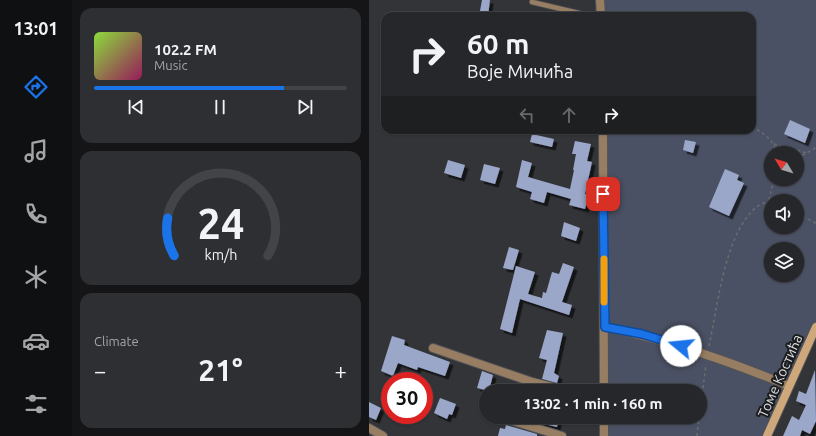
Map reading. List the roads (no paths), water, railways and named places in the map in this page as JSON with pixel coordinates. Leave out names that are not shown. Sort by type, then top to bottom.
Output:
[{"type":"street","points":[[600,0],[601,12]]},
{"type":"street","points":[[603,134],[604,384]]},
{"type":"street","points":[[605,327],[642,334],[707,354],[789,386]]},
{"type":"street","name":"Томе Костића","points":[[767,436],[816,327]]},
{"type":"street","points":[[433,348],[541,384]]},
{"type":"street","points":[[523,424],[562,436]]},
{"type":"street","points":[[604,424],[604,436]]},
{"type":"street","points":[[369,428],[383,436]]},
{"type":"lane","points":[[532,2],[574,12]]}]
